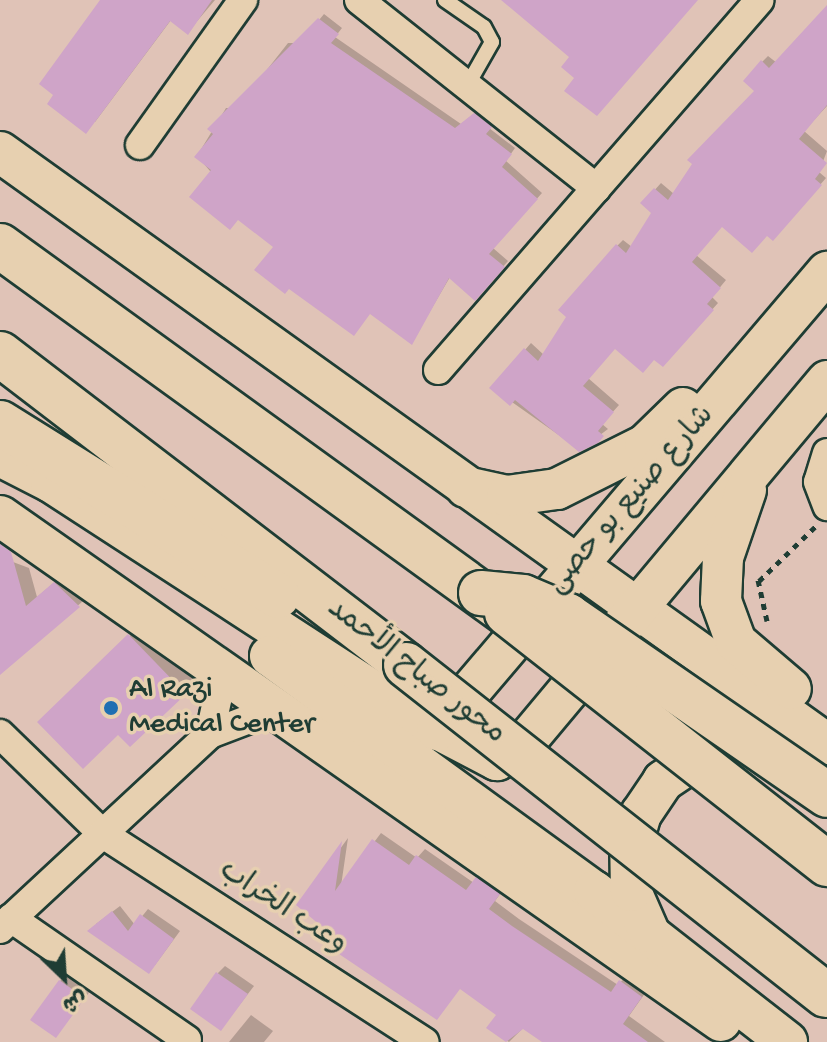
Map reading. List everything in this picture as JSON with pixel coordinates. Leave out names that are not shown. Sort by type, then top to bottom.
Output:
[{"type":"highway","points":[[0,246],[481,593],[827,864]]},
{"type":"highway","name":"محور صباح الأحمد","points":[[0,354],[406,665],[827,995]]},
{"type":"highway","points":[[0,423],[293,604],[341,615]]},
{"type":"highway","points":[[481,593],[523,597],[568,616],[827,795]]},
{"type":"street","points":[[140,145],[243,0]]},
{"type":"street","points":[[438,370],[760,0]]},
{"type":"street","points":[[365,2],[596,188]]},
{"type":"street","points":[[0,152],[632,610],[827,744]]},
{"type":"street","points":[[461,486],[532,495],[645,445],[827,247]]},
{"type":"street","name":"شارع صنيع بو حصى","points":[[426,768],[437,730],[827,272]]},
{"type":"street","points":[[0,456],[51,482],[437,730],[485,757],[513,754],[827,381]]},
{"type":"street","points":[[827,453],[818,482],[827,506]]},
{"type":"street","points":[[759,460],[723,557],[725,621],[757,664],[827,715]]},
{"type":"street","points":[[0,469],[426,768],[649,932],[787,1042]]},
{"type":"street","points":[[5,523],[206,654],[746,1042]]},
{"type":"street","points":[[206,654],[218,696],[210,734]]},
{"type":"street","points":[[187,1040],[5,923],[210,734],[281,707]]},
{"type":"street","name":"وعب الخراب","points":[[0,734],[103,834],[425,1042]]},
{"type":"street","points":[[649,932],[631,891],[630,852],[641,814],[663,781],[725,741],[747,740],[827,765]]},
{"type":"lane","points":[[445,0],[484,27],[492,42],[467,86]]},
{"type":"path","points":[[758,582],[827,515]]},
{"type":"path","points":[[759,562],[758,582],[773,636]]},
{"type":"building","points":[[100,0],[212,0],[188,35],[170,21],[86,134],[47,104],[53,95],[39,84]]},
{"type":"building","points":[[501,0],[698,0],[597,116],[564,91],[574,78],[561,67],[569,57]]},
{"type":"building","points":[[827,5],[827,105],[799,139],[827,163],[815,179],[822,185],[773,241],[767,236],[752,253],[722,227],[692,262],[721,288],[707,304],[714,310],[663,367],[654,360],[643,373],[615,349],[583,386],[614,412],[598,431],[604,436],[598,443],[579,452],[515,400],[510,406],[489,388],[524,348],[538,361],[566,317],[558,310],[616,244],[626,253],[651,213],[640,203],[654,188],[668,200],[692,164],[687,160],[754,91],[743,81],[761,60],[769,68]]},
{"type":"building","points":[[318,18],[339,34],[331,43],[455,128],[474,113],[492,127],[486,134],[512,154],[502,167],[538,199],[489,254],[505,267],[475,301],[449,278],[412,345],[370,314],[354,336],[289,289],[285,294],[254,270],[273,247],[238,220],[230,230],[189,197],[211,170],[194,157],[213,134],[207,129]]},
{"type":"building","points":[[0,544],[11,552],[26,606],[54,582],[80,607],[0,675]]},
{"type":"building","name":"Al Razi Medical Center","points":[[128,634],[186,694],[130,747],[118,735],[83,769],[37,722]]},
{"type":"building","points":[[372,839],[409,865],[416,855],[466,890],[476,877],[500,894],[489,909],[512,926],[611,992],[619,980],[642,997],[623,1024],[648,1042],[542,1042],[523,1029],[506,1042],[486,1028],[496,1015],[460,989],[437,1020],[339,954],[345,946],[296,905],[342,841],[335,891]]},
{"type":"building","points":[[112,911],[128,931],[140,914],[174,939],[149,974],[87,931]]},
{"type":"building","points":[[216,972],[248,994],[221,1031],[190,1009]]},
{"type":"building","points":[[59,980],[85,998],[56,1038],[30,1020]]},
{"type":"place","name":"Al Razi Medical Center","points":[[111,708]]}]
